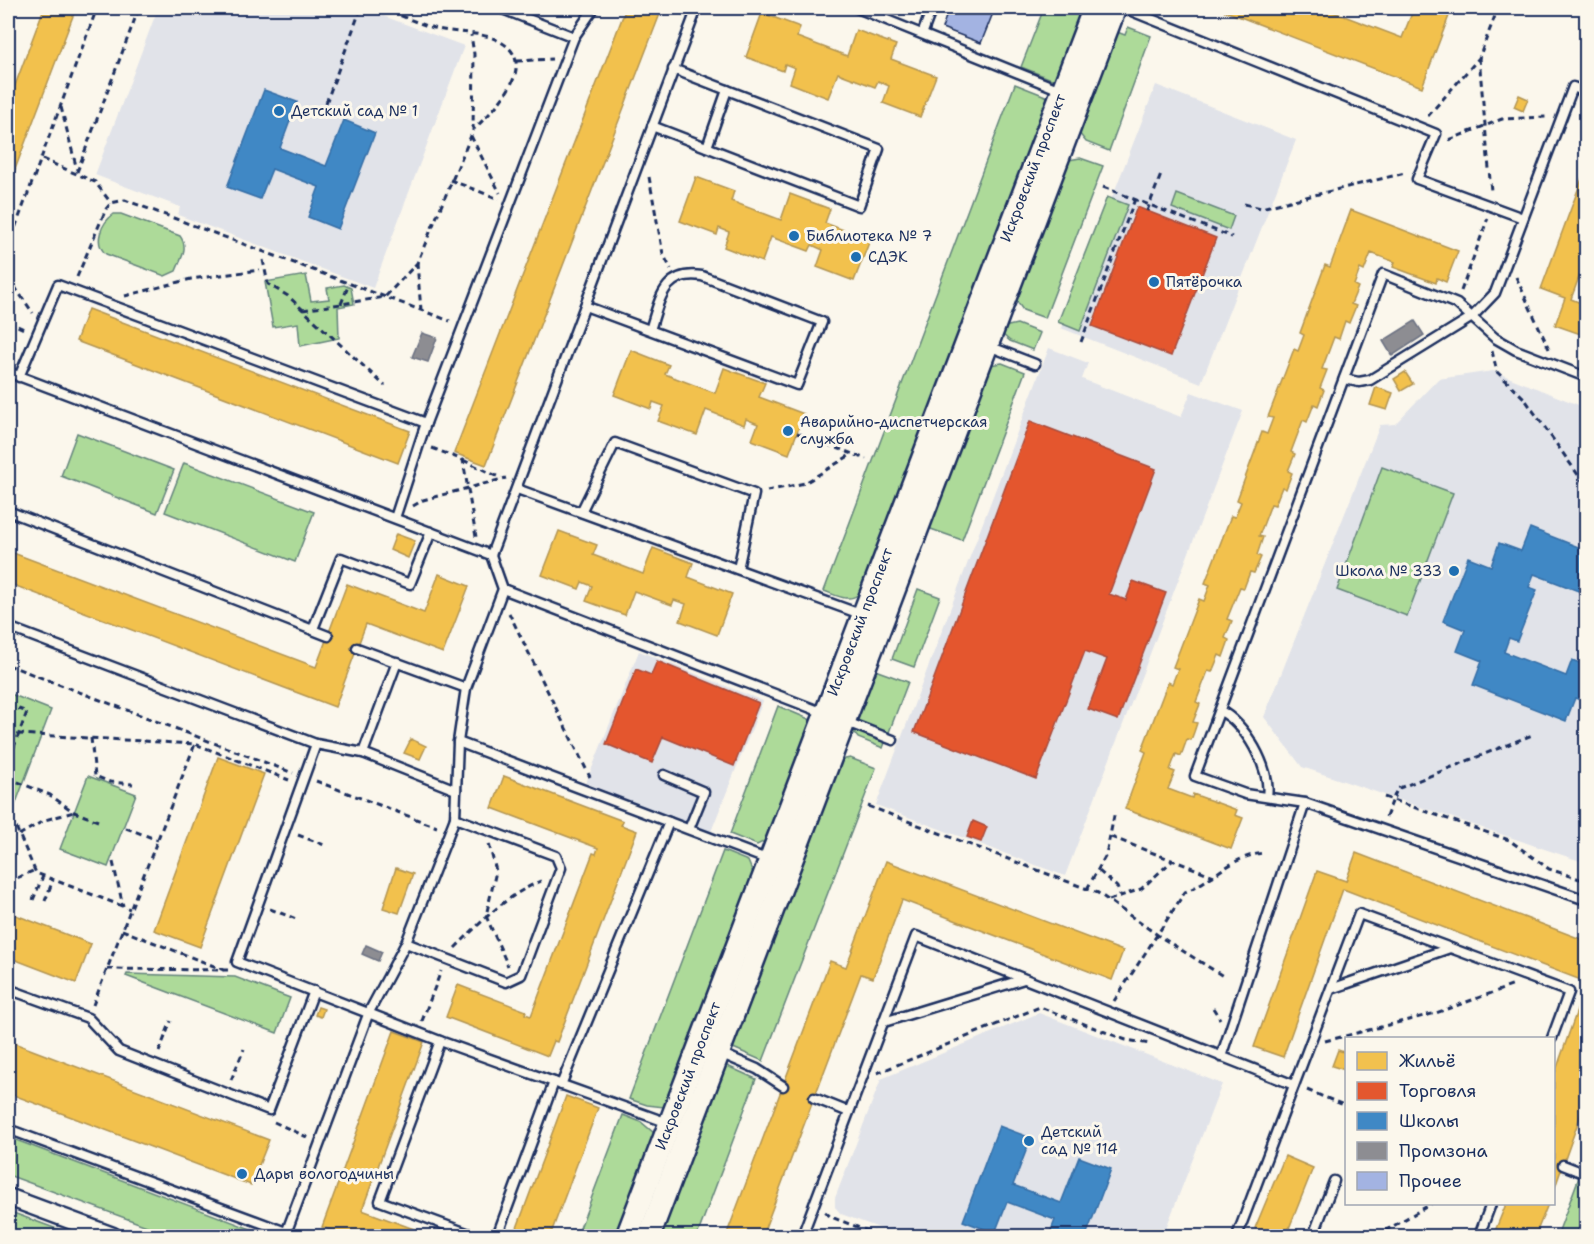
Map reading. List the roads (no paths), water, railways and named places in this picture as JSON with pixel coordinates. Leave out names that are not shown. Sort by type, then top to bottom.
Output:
[{"type":"street","name":"Искровский проспект","points":[[1072,94],[1094,8]]},
{"type":"street","name":"Искровский проспект","points":[[627,1236],[679,1127],[1054,139],[1072,94],[1114,8]]},
{"type":"street","name":"Искровский проспект","points":[[872,619],[986,345],[990,307]]},
{"type":"street","name":"Искровский проспект","points":[[709,1049],[769,860],[834,717]]},
{"type":"street","name":"Искровский проспект","points":[[649,1236],[679,1127]]},
{"type":"street","points":[[8,1197],[113,1236]]},
{"type":"lane","points":[[500,8],[574,37]]},
{"type":"lane","points":[[395,518],[426,423],[566,57],[574,37],[594,8]]},
{"type":"lane","points":[[8,1129],[285,1234],[369,1012],[406,943],[455,818],[458,742],[466,687],[502,589],[491,555],[696,10],[681,8]]},
{"type":"lane","points":[[857,8],[922,32],[1072,94]]},
{"type":"lane","points":[[922,32],[932,8]]},
{"type":"lane","points":[[1124,8],[1436,134],[1417,179],[1523,218]]},
{"type":"lane","points":[[652,126],[859,206],[879,149],[673,69]]},
{"type":"lane","points":[[1344,379],[1359,382],[1370,380],[1473,317],[1495,293],[1573,87],[1587,92]]},
{"type":"lane","points":[[706,147],[727,90]]},
{"type":"lane","points":[[585,306],[797,385],[822,322],[702,276],[687,274],[675,278],[665,288],[650,330]]},
{"type":"lane","points":[[1587,377],[1516,350],[1495,338],[1457,304],[1383,274],[1195,776],[1245,794],[1305,803],[1587,900]]},
{"type":"lane","points":[[19,377],[58,285],[426,423]]},
{"type":"lane","points":[[986,345],[1035,364]]},
{"type":"lane","points":[[8,372],[491,555]]},
{"type":"lane","points":[[581,512],[615,443],[754,494],[738,569]]},
{"type":"lane","points":[[517,489],[872,619]]},
{"type":"lane","points":[[8,511],[328,636]]},
{"type":"lane","points":[[313,629],[341,558],[410,584],[431,532]]},
{"type":"lane","points":[[502,589],[893,740]]},
{"type":"lane","points":[[8,627],[316,744],[363,753],[456,790]]},
{"type":"lane","points":[[357,648],[466,687]]},
{"type":"lane","points":[[363,753],[397,662]]},
{"type":"lane","points":[[1220,711],[1239,723],[1267,773],[1269,786],[1267,796]]},
{"type":"lane","points":[[458,742],[769,860]]},
{"type":"lane","points":[[316,744],[237,962],[440,1041],[679,1127]]},
{"type":"lane","points":[[664,775],[704,792],[689,830]]},
{"type":"lane","points":[[1221,1058],[1305,803]]},
{"type":"lane","points":[[406,943],[506,982],[521,975],[561,868],[556,856],[455,818]]},
{"type":"lane","points":[[497,1236],[558,1083],[669,822]]},
{"type":"lane","points":[[1237,1236],[1359,914],[1569,992],[1552,1037]]},
{"type":"lane","points":[[802,1236],[916,936],[1294,1085]]},
{"type":"lane","points":[[1331,989],[1450,948]]},
{"type":"lane","points":[[884,1022],[1024,979]]},
{"type":"lane","points":[[8,991],[88,1018],[119,1051],[268,1110],[314,991]]},
{"type":"lane","points":[[440,1041],[380,1202],[475,1236]]},
{"type":"lane","points":[[709,1049],[757,1069],[783,1086]]},
{"type":"lane","points":[[814,1098],[849,1112]]},
{"type":"lane","points":[[1563,1165],[1587,1174]]},
{"type":"lane","points":[[1312,1236],[1334,1181]]},
{"type":"lane","points":[[1479,1236],[1490,1205]]},
{"type":"place","name":"Детский сад № 1","points":[[279,111]]},
{"type":"place","name":"Библиотека № 7","points":[[794,236]]},
{"type":"place","name":"СДЭК","points":[[856,257]]},
{"type":"place","name":"Пятёрочка","points":[[1154,282]]},
{"type":"place","name":"Аварийно-диспетчерская служба","points":[[788,431]]},
{"type":"place","name":"Школа № 333","points":[[1454,571]]},
{"type":"place","name":"Детский сад № 114","points":[[1029,1141]]},
{"type":"place","name":"Дары вологодчины","points":[[242,1174]]}]
